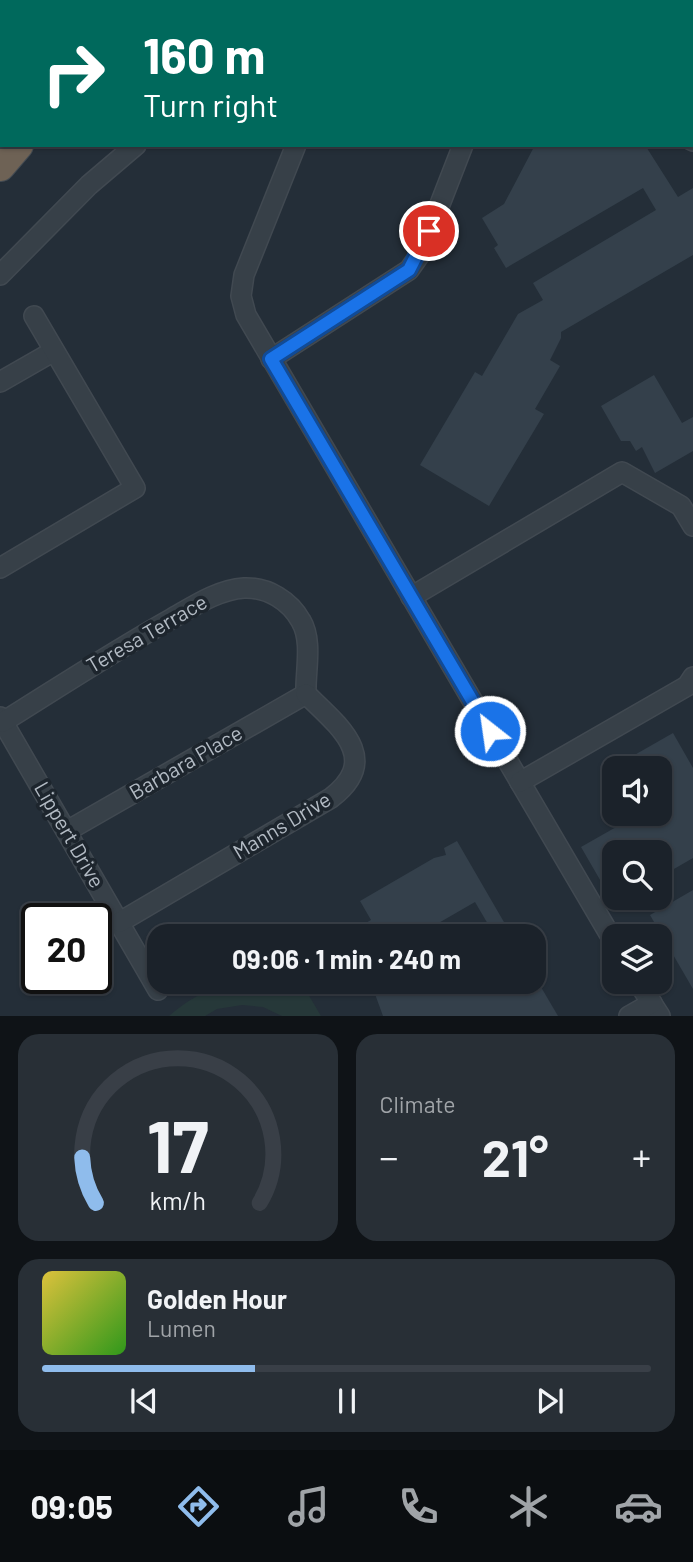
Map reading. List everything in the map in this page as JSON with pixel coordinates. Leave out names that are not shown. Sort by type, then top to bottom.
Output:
[{"type":"highway","points":[[0,166],[17,147]]},
{"type":"street","points":[[0,275],[89,185],[134,147]]},
{"type":"street","points":[[295,147],[244,275],[241,296],[246,315],[603,924]]},
{"type":"street","points":[[271,359],[409,270],[421,253],[462,147]]},
{"type":"street","points":[[0,568],[135,488],[34,316]]},
{"type":"street","points":[[0,382],[54,351]]},
{"type":"street","points":[[411,597],[622,472],[681,506],[693,526]]},
{"type":"street","name":"Teresa Terrace","points":[[1,719],[218,593],[245,588],[269,592],[289,603],[303,623],[307,648],[306,695]]},
{"type":"street","points":[[520,782],[687,686],[693,677]]},
{"type":"street","name":"Barbara Place","points":[[67,831],[306,695]]},
{"type":"street","name":"Manns Drive","points":[[120,922],[331,798],[351,779],[356,769],[355,757],[343,733],[306,695]]},
{"type":"street","name":"Lippert Drive","points":[[1,719],[147,970]]},
{"type":"street","points":[[629,1016],[656,1009],[646,994]]},
{"type":"shaded area","points":[[202,994],[308,994],[321,1016],[282,1016],[263,1007],[242,1005],[217,1009],[205,1016],[169,1016]]},
{"type":"building","points":[[534,147],[646,147],[678,197],[693,188],[693,255],[561,332],[561,338],[550,360],[560,366],[535,409],[544,414],[489,506],[420,465],[475,372],[482,376],[518,314],[543,300],[533,283],[656,210],[643,188],[506,268],[494,248],[498,245],[482,218],[504,204]]},
{"type":"building","points":[[654,375],[682,423],[693,417],[693,451],[655,473],[642,447],[636,451],[630,441],[621,441],[601,406]]},
{"type":"building","points":[[673,733],[693,768],[693,858],[672,870],[672,840],[602,840],[602,883],[581,847],[618,826],[672,826],[672,756],[633,756]]},
{"type":"building","points":[[457,841],[505,924],[488,924],[475,902],[437,924],[364,924],[371,920],[360,901],[434,858],[446,855],[444,848]]},
{"type":"building","points":[[693,890],[693,989],[672,953],[672,924],[655,924],[650,915],[659,910],[672,910],[672,902]]},
{"type":"building","points":[[375,994],[545,994],[558,1016],[383,1016]]},
{"type":"route","points":[[429,231],[421,253],[409,270],[271,359],[490,731]]}]
